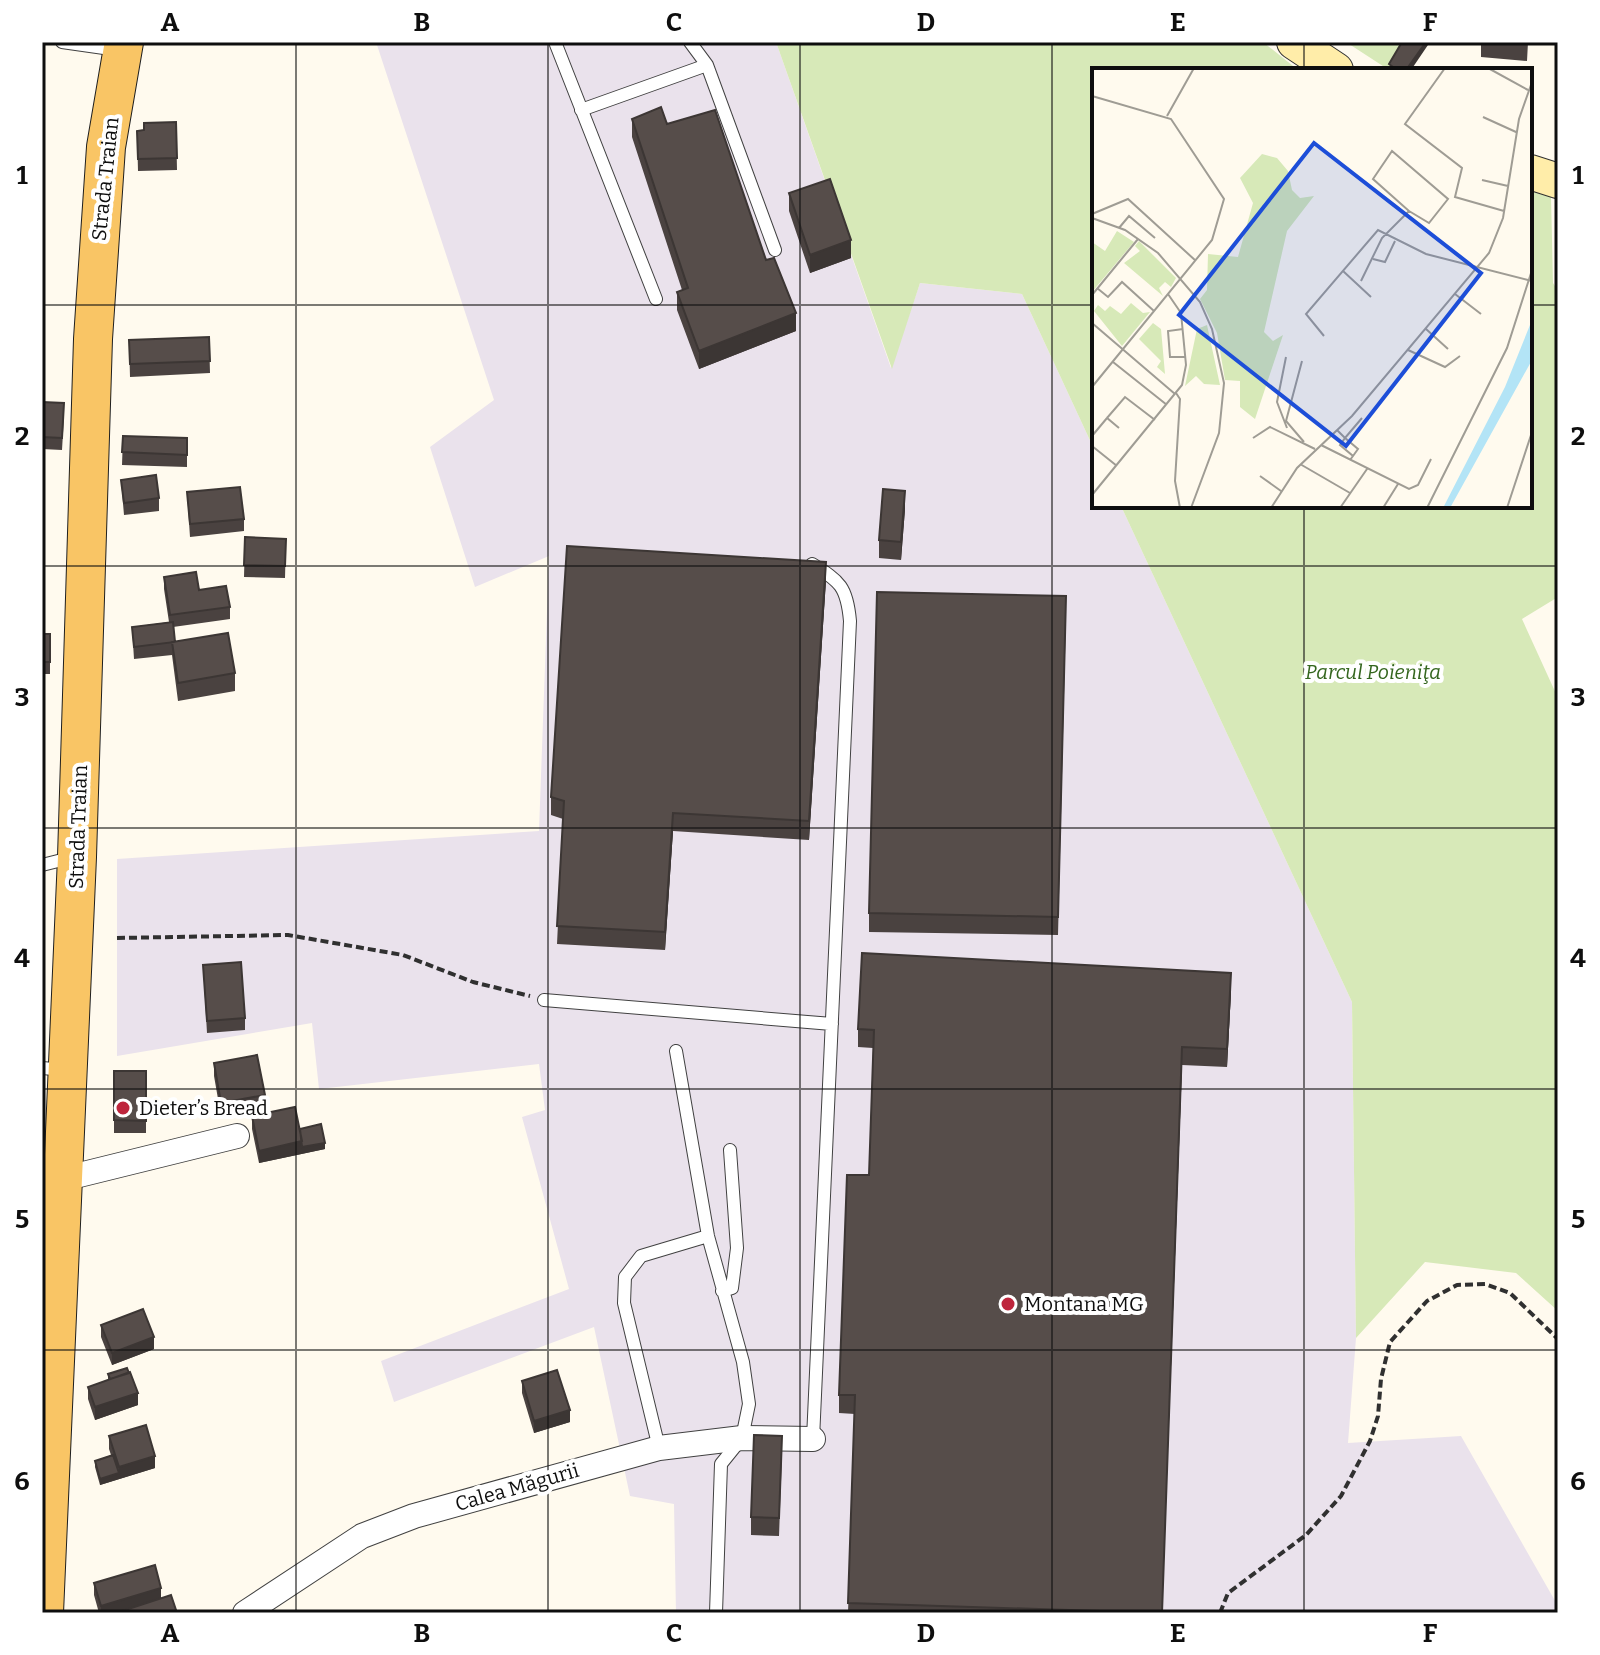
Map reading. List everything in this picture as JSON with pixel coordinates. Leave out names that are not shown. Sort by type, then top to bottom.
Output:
[{"type":"main road","points":[[1294,42],[1333,68]]},
{"type":"main road","name":"Strada Traian","points":[[44,1613],[48,1410],[63,1179],[55,1069],[60,861],[106,147],[123,46]]},
{"type":"main road","points":[[1532,173],[1558,181]]},
{"type":"street","points":[[63,1179],[237,1136]]},
{"type":"street","name":"Calea Măgurii","points":[[245,1613],[362,1536],[414,1516],[659,1448],[742,1438],[813,1439]]},
{"type":"lane","points":[[62,42],[123,46]]},
{"type":"lane","points":[[555,42],[656,299]]},
{"type":"lane","points":[[690,42],[707,65],[775,250]]},
{"type":"lane","points":[[581,110],[707,65]]},
{"type":"lane","points":[[792,561],[807,562],[837,579],[848,597],[850,621],[813,1439]]},
{"type":"lane","points":[[544,1000],[832,1024]]},
{"type":"lane","points":[[676,1051],[708,1236],[743,1362],[749,1404],[742,1438],[721,1464],[716,1613]]},
{"type":"lane","points":[[722,1291],[732,1288],[737,1248],[730,1150]]},
{"type":"lane","points":[[659,1448],[624,1303],[625,1277],[641,1256],[708,1236]]},
{"type":"path","points":[[117,938],[288,935],[403,955],[473,982],[544,1000]]},
{"type":"path","points":[[1220,1613],[1228,1593],[1306,1535],[1341,1496],[1370,1441],[1378,1416],[1381,1379],[1390,1342],[1427,1301],[1457,1285],[1485,1284],[1510,1293],[1558,1339]]},
{"type":"shaded area","points":[[376,42],[776,42],[891,368],[920,283],[1022,294],[1092,445],[1092,508],[1122,508],[1352,1002],[1356,1338],[1348,1443],[1461,1436],[1558,1606],[1558,1613],[676,1613],[674,1504],[630,1496],[594,1327],[394,1402],[381,1361],[569,1289],[522,1117],[545,1110],[539,1064],[319,1089],[312,1023],[117,1056],[117,859],[539,831],[549,556],[475,587],[430,447],[494,400]]},
{"type":"green space","points":[[776,42],[1263,42],[1296,68],[1092,68],[1092,445],[1022,294],[920,283],[892,369]]},
{"type":"green space","points":[[1346,42],[1405,42],[1390,68]]},
{"type":"green space","name":"Parcul Poieniţa","points":[[1532,191],[1551,196],[1553,283],[1558,291],[1558,597],[1522,619],[1558,698],[1558,1311],[1516,1273],[1425,1262],[1356,1338],[1352,1002],[1122,508],[1532,508]]},
{"type":"building","points":[[1402,42],[1426,42],[1407,68],[1394,68],[1389,64]]},
{"type":"building","points":[[661,107],[667,124],[715,110],[766,260],[774,258],[796,313],[699,351],[677,292],[688,288],[632,119]]},
{"type":"building","points":[[176,122],[177,158],[138,159],[137,131],[144,130],[144,123]]},
{"type":"building","points":[[830,179],[851,240],[810,255],[789,193]]},
{"type":"building","points":[[209,337],[210,361],[130,364],[129,340]]},
{"type":"building","points":[[42,402],[64,403],[62,438],[42,437]]},
{"type":"building","points":[[123,436],[187,438],[187,455],[122,452]]},
{"type":"building","points":[[156,475],[159,498],[124,503],[121,480]]},
{"type":"building","points":[[240,487],[244,519],[190,524],[187,492]]},
{"type":"building","points":[[883,489],[905,491],[901,542],[879,540]]},
{"type":"building","points":[[245,537],[286,539],[285,566],[244,565]]},
{"type":"building","points":[[567,546],[826,562],[809,821],[673,813],[665,932],[557,926],[564,801],[551,797]]},
{"type":"building","points":[[196,572],[199,590],[226,586],[230,607],[170,615],[164,577]]},
{"type":"building","points":[[877,592],[1066,596],[1058,917],[869,913]]},
{"type":"building","points":[[173,622],[175,642],[134,647],[132,627]]},
{"type":"building","points":[[228,633],[235,673],[178,683],[172,642]]},
{"type":"building","points":[[42,634],[50,634],[50,662],[42,662]]},
{"type":"building","name":"Montana MG","points":[[862,953],[1231,973],[1227,1049],[1182,1047],[1162,1613],[848,1603],[855,1395],[839,1395],[847,1175],[869,1175],[874,1030],[858,1029]]},
{"type":"building","points":[[241,962],[245,1018],[207,1021],[203,965]]},
{"type":"building","points":[[257,1055],[265,1095],[221,1103],[214,1063]]},
{"type":"building","points":[[114,1071],[146,1071],[146,1121],[114,1120]]},
{"type":"building","points":[[295,1107],[302,1141],[259,1151],[252,1116]]},
{"type":"building","points":[[321,1124],[325,1143],[302,1147],[300,1129]]},
{"type":"building","points":[[143,1309],[154,1337],[112,1353],[101,1325]]},
{"type":"building","points":[[127,1368],[129,1373],[110,1379],[108,1374]]},
{"type":"building","points":[[557,1370],[570,1410],[534,1421],[522,1381]]},
{"type":"building","points":[[130,1372],[138,1393],[95,1407],[88,1387]]},
{"type":"building","points":[[146,1425],[155,1456],[119,1467],[109,1436]]},
{"type":"building","points":[[754,1435],[782,1436],[779,1518],[751,1517]]},
{"type":"building","points":[[113,1455],[119,1473],[100,1479],[95,1461]]},
{"type":"building","points":[[155,1565],[161,1588],[101,1606],[94,1583]]},
{"type":"building","points":[[171,1595],[177,1613],[122,1611]]},
{"type":"place","name":"Dieter’s Bread","points":[[123,1108]]},
{"type":"place","name":"Montana MG","points":[[1008,1304]]}]
